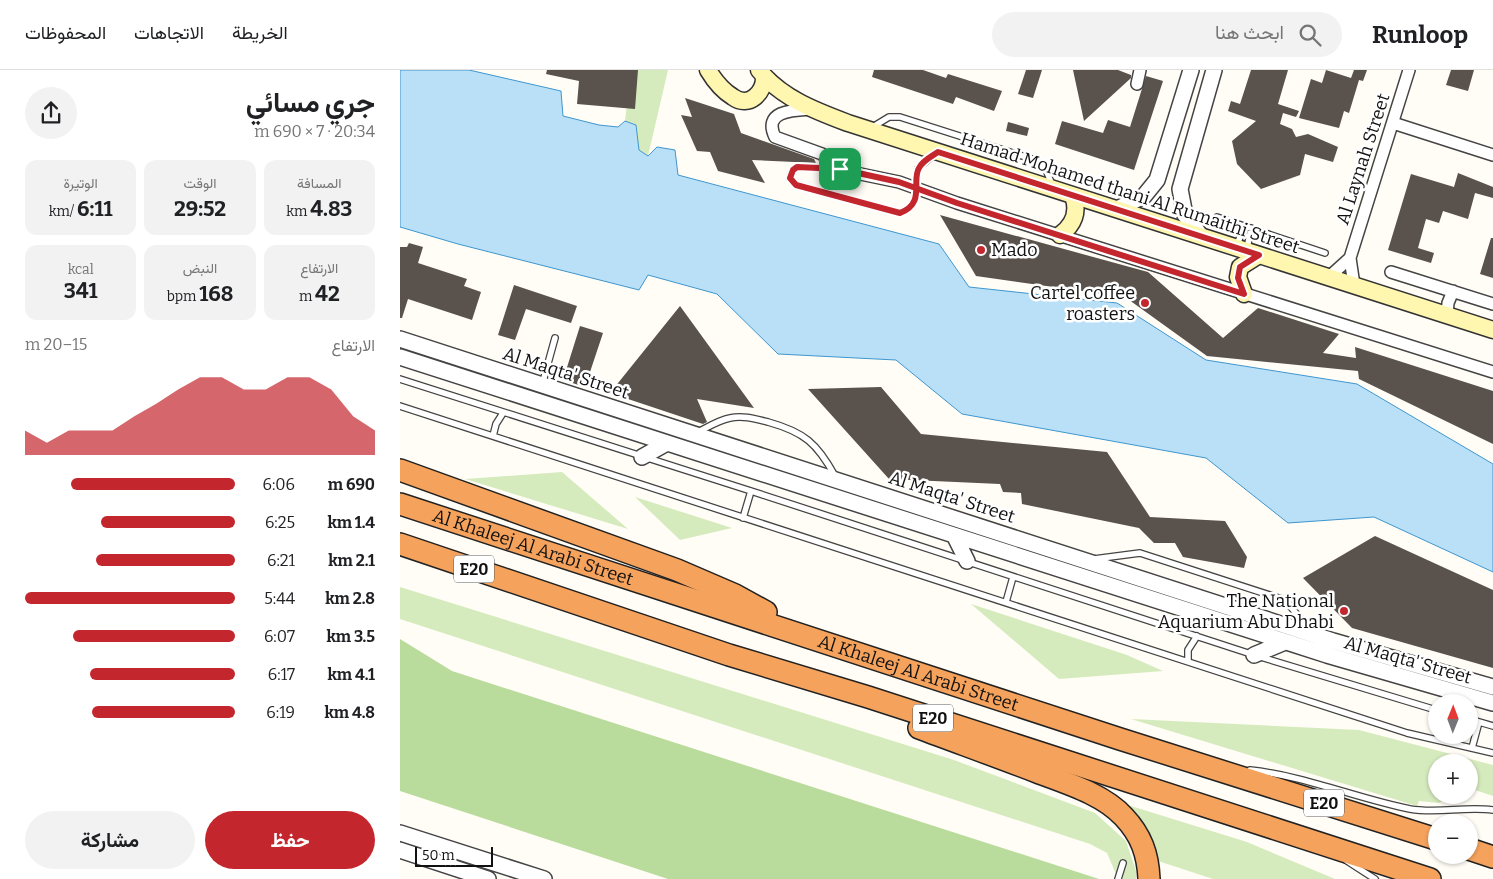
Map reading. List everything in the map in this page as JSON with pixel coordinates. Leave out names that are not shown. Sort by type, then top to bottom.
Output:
[{"type":"highway","points":[[400,470],[706,582],[756,606],[795,632]]},
{"type":"highway","name":"Al Khaleej Al Arabi Street","points":[[400,504],[1120,739],[1428,836]]},
{"type":"highway","name":"E20","points":[[400,544],[729,655],[868,697],[1430,879]]},
{"type":"highway","points":[[868,697],[903,721],[1060,781],[1112,807],[1134,829],[1143,844],[1147,855],[1149,879]]},
{"type":"highway","points":[[1478,853],[1493,857]]},
{"type":"main road","name":"Hamad Mohamed thani Al Rumaithi Street","points":[[708,70],[734,98],[742,101],[748,101],[759,94],[764,82],[761,73]]},
{"type":"main road","name":"Hamad Mohamed thani Al Rumaithi Street","points":[[761,73],[800,103],[869,130],[1493,330]]},
{"type":"main road","points":[[1060,235],[1073,221],[1076,208],[1073,196]]},
{"type":"main road","points":[[1244,294],[1238,278],[1240,267],[1247,251]]},
{"type":"street","points":[[1137,84],[1140,70]]},
{"type":"street","points":[[1117,210],[1144,196],[1157,180],[1191,70]]},
{"type":"street","points":[[1201,236],[1185,215],[1180,189],[1214,70]]},
{"type":"street","name":"Al Laynah Street","points":[[1354,285],[1350,258],[1409,70]]},
{"type":"street","points":[[813,109],[789,110],[778,115],[773,124],[774,135],[779,141],[822,154],[840,169],[918,188],[1244,294],[1493,372]]},
{"type":"street","points":[[1393,123],[1493,155]]},
{"type":"street","points":[[1329,277],[1350,258]]},
{"type":"street","points":[[1391,272],[1493,304]]},
{"type":"street","points":[[1441,313],[1448,302],[1448,290]]},
{"type":"street","name":"Al Maqta' Street","points":[[400,339],[1313,634],[1493,687]]},
{"type":"street","name":"Al Maqta' Street","points":[[400,356],[1285,642],[1493,703]]},
{"type":"street","points":[[537,401],[542,385]]},
{"type":"street","points":[[642,457],[667,443]]},
{"type":"street","points":[[953,517],[951,534],[967,561]]},
{"type":"street","points":[[1254,655],[1285,642]]},
{"type":"street","points":[[400,832],[544,879]]},
{"type":"street","points":[[400,850],[488,879]]},
{"type":"lane","points":[[869,130],[889,117],[900,116],[1025,156],[1042,163],[1053,189]]},
{"type":"lane","points":[[840,169],[797,167],[793,170],[790,178],[796,185],[897,213],[906,209],[915,199],[918,188],[918,168],[924,161],[938,152]]},
{"type":"lane","points":[[1217,217],[1325,253]]},
{"type":"lane","points":[[1244,226],[1247,251]]},
{"type":"lane","points":[[1247,251],[1251,228]]},
{"type":"lane","points":[[542,385],[555,338]]},
{"type":"lane","points":[[400,379],[1254,655],[1428,708]]},
{"type":"lane","points":[[400,406],[1420,736],[1493,753]]},
{"type":"lane","points":[[493,436],[496,424],[503,413]]},
{"type":"lane","points":[[694,434],[727,418],[736,417],[786,427],[802,434],[813,443],[823,454],[837,480]]},
{"type":"lane","points":[[743,518],[751,491]]},
{"type":"lane","points":[[1084,560],[1140,553],[1285,600],[1313,634]]},
{"type":"lane","points":[[1006,602],[1013,577]]},
{"type":"lane","points":[[1188,661],[1188,650],[1197,636]]},
{"type":"lane","points":[[1472,748],[1479,722],[1493,726]]},
{"type":"lane","points":[[1212,767],[1237,769]]},
{"type":"lane","points":[[1245,770],[1302,780],[1410,808],[1434,812],[1480,808],[1493,810]]},
{"type":"lane","points":[[1318,843],[1376,879]]},
{"type":"lane","points":[[1118,879],[1123,863]]},
{"type":"green space","points":[[631,70],[668,70],[648,156],[638,150],[636,125],[625,121]]},
{"type":"green space","points":[[562,472],[628,529],[465,479]]},
{"type":"green space","points":[[635,497],[732,528],[680,540]]},
{"type":"green space","points":[[400,587],[954,760],[1095,813],[1126,841],[1136,871],[1136,879],[1118,879],[1107,853],[1090,844],[400,619]]},
{"type":"green space","points":[[971,604],[1127,655],[1163,671],[1059,679]]},
{"type":"green space","points":[[400,639],[452,671],[1099,879],[668,879],[400,791]]},
{"type":"green space","points":[[1131,719],[1359,730],[1451,754],[1428,754],[1428,802],[1419,801],[1417,806]]},
{"type":"green space","points":[[1478,761],[1493,765],[1493,796],[1478,791]]},
{"type":"green space","points":[[1102,797],[1247,842],[1335,879],[1213,879],[1152,859]]},
{"type":"water","points":[[400,70],[469,70],[561,91],[563,116],[599,125],[618,127],[625,121],[636,125],[639,150],[648,156],[657,147],[675,150],[678,175],[939,244],[969,287],[1117,303],[1206,360],[1357,384],[1493,464],[1493,572],[1374,517],[1288,523],[1206,458],[962,414],[896,360],[778,354],[717,294],[648,275],[639,290],[458,244],[400,227]]},
{"type":"building","points":[[547,70],[638,70],[635,109],[577,104],[579,81],[546,74]]},
{"type":"building","points":[[874,70],[923,70],[946,78],[948,74],[1002,91],[994,111],[956,97],[953,104],[872,77]]},
{"type":"building","points":[[1026,70],[1042,70],[1033,98],[1018,94]]},
{"type":"building","points":[[1073,70],[1118,70],[1131,75],[1131,78],[1084,121]]},
{"type":"building","points":[[1251,70],[1288,70],[1278,104],[1299,111],[1296,117],[1283,113],[1280,124],[1292,129],[1296,137],[1308,134],[1338,147],[1333,162],[1305,154],[1300,175],[1261,189],[1237,164],[1232,141],[1256,121],[1228,111],[1231,101],[1240,104]]},
{"type":"building","points":[[1326,70],[1351,78],[1354,70],[1367,70],[1363,81],[1359,80],[1349,113],[1344,111],[1339,128],[1299,118],[1311,79],[1322,83]]},
{"type":"building","points":[[1451,70],[1474,70],[1468,91],[1446,85]]},
{"type":"building","points":[[1146,76],[1163,81],[1134,170],[1055,144],[1062,121],[1103,133],[1108,120],[1130,127]]},
{"type":"building","points":[[685,98],[734,114],[741,133],[814,159],[816,163],[752,160],[765,183],[718,171],[710,152],[697,151],[681,115],[692,117]]},
{"type":"building","points":[[1008,122],[1029,128],[1027,136],[1006,131]]},
{"type":"building","points":[[1458,173],[1493,187],[1493,198],[1475,193],[1468,219],[1443,211],[1439,223],[1426,219],[1418,248],[1434,253],[1431,263],[1388,250],[1411,174],[1454,187]]},
{"type":"building","points":[[940,215],[1148,272],[1223,338],[1258,308],[1339,334],[1323,353],[1356,358],[1355,347],[1493,391],[1493,444],[1359,379],[1358,371],[1207,356],[1125,297],[976,276]]},
{"type":"building","points":[[1491,238],[1493,238],[1493,278],[1480,274]]},
{"type":"building","points":[[409,243],[423,247],[418,263],[467,279],[464,286],[481,292],[472,320],[408,299],[402,318],[400,318],[400,247],[407,247]]},
{"type":"building","points":[[514,285],[577,306],[571,323],[526,309],[515,340],[498,335]]},
{"type":"building","points":[[680,306],[754,408],[697,399],[707,422],[703,424],[610,393]]},
{"type":"building","points":[[580,326],[603,333],[585,387],[563,380]]},
{"type":"building","points":[[881,387],[921,434],[1107,452],[1150,517],[1225,521],[1247,557],[1244,568],[1183,557],[1175,543],[1154,543],[1139,528],[1022,504],[1021,493],[1003,492],[1000,484],[889,479],[808,389]]},
{"type":"building","points":[[1375,536],[1493,590],[1493,668],[1352,628],[1303,578]]},
{"type":"place","name":"Mado","points":[[981,250]]},
{"type":"place","name":"Cartel coffee roasters","points":[[1145,303]]},
{"type":"place","name":"The National Aquarium Abu Dhabi","points":[[1344,611]]},
{"type":"route","points":[[840,169],[797,167],[791,173],[790,178],[796,185],[900,213],[904,212],[917,196],[918,188],[917,172],[918,168],[924,161],[938,152],[1259,255],[1244,263],[1238,272],[1238,278],[1244,294],[957,203],[918,188],[899,182],[840,169]]}]
